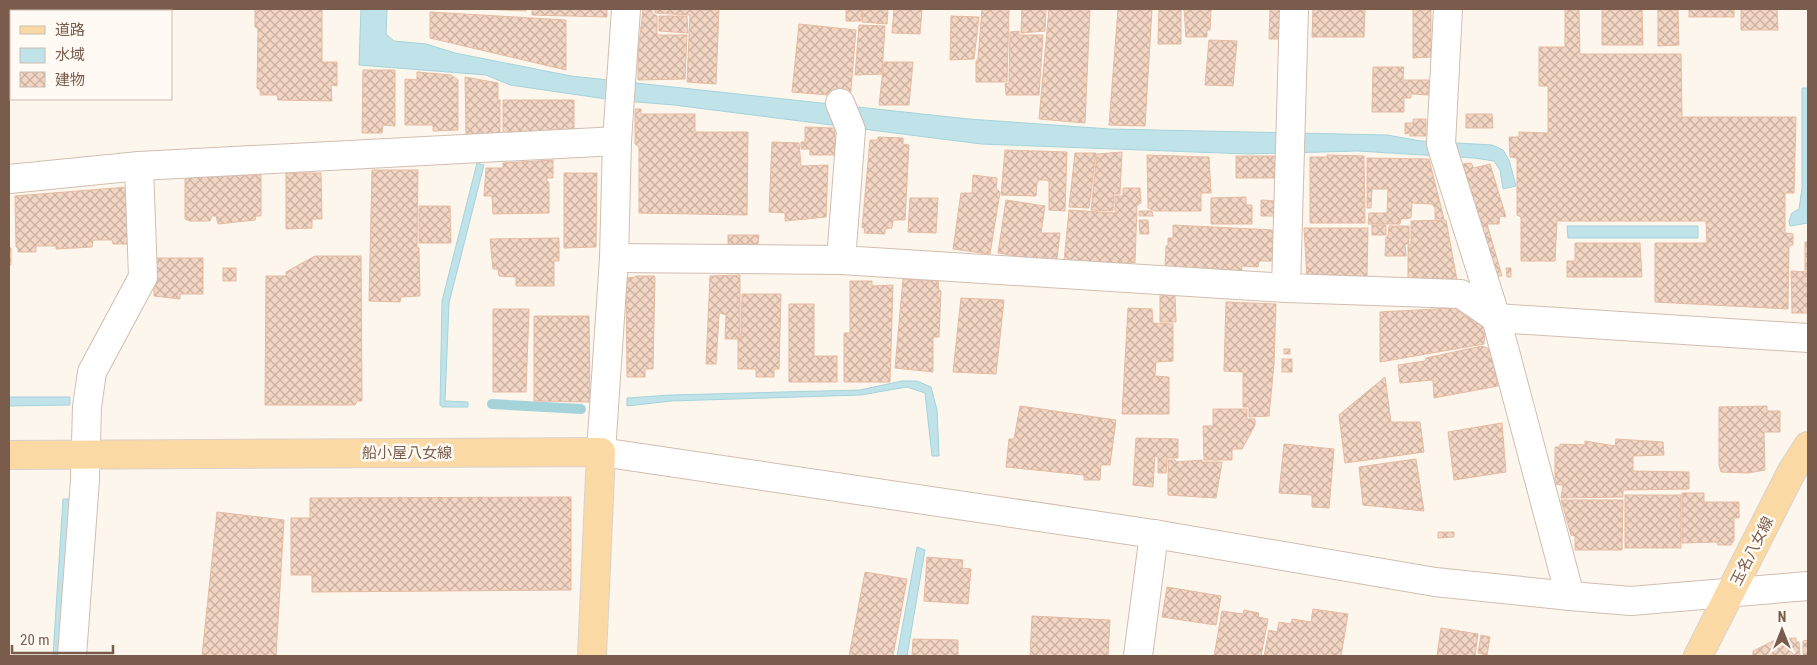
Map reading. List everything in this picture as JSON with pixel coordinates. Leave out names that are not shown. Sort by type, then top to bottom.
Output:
[{"type":"main road","name":"玉名八女線","points":[[1698,656],[1792,471],[1808,446]]},
{"type":"main road","name":"船小屋八女線","points":[[9,456],[601,452]]},
{"type":"main road","points":[[592,656],[601,452]]},
{"type":"street","points":[[626,9],[617,141],[614,258],[601,452],[1154,534],[1435,582],[1631,601],[1808,586]]},
{"type":"street","points":[[1286,288],[1294,9]]},
{"type":"street","points":[[1448,9],[1441,144],[1496,318],[1570,596]]},
{"type":"street","points":[[840,103],[851,130],[841,260]]},
{"type":"street","points":[[9,179],[139,166],[617,141]]},
{"type":"street","points":[[72,656],[86,455],[87,407],[92,372],[143,277],[139,166]]},
{"type":"street","points":[[614,258],[841,260],[1286,288],[1461,294],[1496,318],[1808,338]]},
{"type":"street","points":[[1138,656],[1154,534]]},
{"type":"water","points":[[361,9],[387,9],[386,34],[394,41],[426,44],[455,53],[571,76],[969,119],[1110,129],[1387,135],[1421,141],[1492,145],[1503,150],[1509,160],[1516,186],[1503,189],[1500,170],[1494,161],[1474,158],[1357,151],[1248,154],[981,144],[674,105],[613,100],[510,85],[486,75],[359,65]]},
{"type":"water","points":[[1802,88],[1808,88],[1808,223],[1790,226],[1789,221],[1792,213],[1799,209],[1802,188]]},
{"type":"water","points":[[477,163],[484,165],[449,303],[445,401],[468,402],[468,407],[442,407],[440,405],[442,301]]},
{"type":"water","points":[[1567,226],[1698,226],[1698,238],[1568,238]]},
{"type":"water","points":[[902,381],[917,381],[931,387],[937,410],[939,456],[932,456],[925,393],[907,387],[861,395],[671,401],[627,406],[627,398],[860,390]]},
{"type":"water","points":[[9,397],[70,397],[70,405],[9,406]]},
{"type":"water","points":[[63,499],[72,499],[62,656],[53,656]]},
{"type":"water","points":[[917,547],[925,550],[907,656],[897,656]]},
{"type":"building","points":[[255,9],[322,9],[322,62],[337,62],[337,86],[331,85],[332,101],[278,100],[277,95],[260,95],[260,90],[257,88],[258,29],[255,27]]},
{"type":"building","points":[[481,9],[527,9],[526,11]]},
{"type":"building","points":[[532,9],[607,9],[607,17],[532,15]]},
{"type":"building","points":[[643,9],[652,9],[652,13],[657,16],[657,35],[687,35],[685,79],[638,80],[638,53]]},
{"type":"building","points":[[655,9],[719,9],[716,84],[687,82],[690,15],[655,13]]},
{"type":"building","points":[[846,9],[862,9],[861,21],[846,21]]},
{"type":"building","points":[[863,9],[888,9],[887,24],[862,22]]},
{"type":"building","points":[[894,9],[922,9],[920,34],[892,33]]},
{"type":"building","points":[[982,9],[1009,9],[1007,82],[976,82],[976,61],[978,59]]},
{"type":"building","points":[[1022,9],[1046,9],[1045,31],[1021,33]]},
{"type":"building","points":[[1049,9],[1090,9],[1085,123],[1039,119]]},
{"type":"building","points":[[1118,9],[1152,9],[1145,126],[1109,125]]},
{"type":"building","points":[[1159,9],[1181,9],[1181,44],[1158,44]]},
{"type":"building","points":[[1184,9],[1211,9],[1210,30],[1207,30],[1207,37],[1186,37]]},
{"type":"building","points":[[1270,9],[1281,9],[1281,39],[1269,39]]},
{"type":"building","points":[[1313,9],[1365,9],[1364,37],[1312,37]]},
{"type":"building","points":[[1413,9],[1431,9],[1431,57],[1413,58]]},
{"type":"building","points":[[1565,9],[1579,9],[1580,54],[1681,54],[1682,117],[1796,117],[1794,193],[1785,193],[1785,233],[1793,234],[1793,245],[1789,246],[1788,309],[1655,302],[1655,243],[1707,243],[1706,221],[1557,221],[1555,261],[1521,261],[1521,217],[1517,215],[1517,158],[1510,157],[1509,137],[1519,137],[1519,132],[1548,133],[1548,86],[1539,86],[1539,47],[1565,47]]},
{"type":"building","points":[[1602,9],[1642,9],[1643,45],[1602,45]]},
{"type":"building","points":[[1658,9],[1678,10],[1679,45],[1658,46]]},
{"type":"building","points":[[1689,9],[1734,9],[1734,17],[1689,17]]},
{"type":"building","points":[[1741,9],[1777,9],[1778,30],[1741,30]]},
{"type":"building","points":[[430,12],[566,20],[566,70],[430,38]]},
{"type":"building","points":[[659,16],[687,16],[688,33],[659,31]]},
{"type":"building","points":[[951,16],[979,17],[974,59],[950,60]]},
{"type":"building","points":[[799,24],[856,30],[850,101],[828,100],[828,95],[792,92]]},
{"type":"building","points":[[859,25],[885,26],[882,74],[855,75]]},
{"type":"building","points":[[1019,31],[1019,35],[1043,35],[1039,95],[1006,95],[1005,84],[1009,83],[1010,32]]},
{"type":"building","points":[[1209,40],[1237,41],[1233,86],[1205,85]]},
{"type":"building","points":[[884,62],[913,62],[909,105],[879,105]]},
{"type":"building","points":[[1373,67],[1404,67],[1403,80],[1429,80],[1429,95],[1411,94],[1411,98],[1404,98],[1404,112],[1372,112]]},
{"type":"building","points":[[363,70],[395,70],[395,126],[383,125],[382,133],[362,133]]},
{"type":"building","points":[[417,72],[451,75],[458,80],[458,130],[433,131],[433,125],[405,125],[405,79],[417,80]]},
{"type":"building","points":[[465,77],[498,83],[500,136],[466,136]]},
{"type":"building","points":[[503,100],[574,100],[574,133],[503,136]]},
{"type":"building","points":[[635,109],[641,109],[641,114],[695,114],[695,132],[748,132],[747,215],[639,213],[639,147],[635,144]]},
{"type":"building","points":[[1466,114],[1492,114],[1493,128],[1466,128]]},
{"type":"building","points":[[1413,119],[1426,119],[1426,136],[1410,136],[1410,133],[1405,134],[1405,123],[1413,123]]},
{"type":"building","points":[[805,127],[835,128],[835,155],[810,155],[810,149],[801,149],[801,142],[805,142]]},
{"type":"building","points":[[878,137],[903,138],[903,144],[909,145],[905,220],[893,220],[892,228],[885,229],[885,234],[864,233],[865,228],[862,228],[870,140],[878,140]]},
{"type":"building","points":[[772,142],[799,143],[801,166],[828,165],[826,217],[785,221],[785,213],[769,212]]},
{"type":"building","points":[[1005,150],[1067,152],[1065,211],[1049,210],[1049,182],[1047,180],[1039,180],[1036,196],[1001,195]]},
{"type":"building","points":[[1122,152],[1120,194],[1114,194],[1113,211],[1091,210],[1097,154]]},
{"type":"building","points":[[1075,153],[1096,153],[1089,208],[1069,207]]},
{"type":"building","points":[[1147,155],[1209,157],[1211,193],[1201,193],[1201,211],[1155,211],[1148,208]]},
{"type":"building","points":[[1327,155],[1364,156],[1365,223],[1310,223],[1310,157],[1327,157]]},
{"type":"building","points":[[1236,156],[1275,156],[1276,178],[1236,178]]},
{"type":"building","points":[[1367,158],[1429,159],[1444,219],[1435,219],[1435,208],[1432,204],[1412,203],[1411,218],[1401,219],[1400,224],[1368,224],[1369,213],[1387,213],[1388,189],[1372,189],[1371,208],[1367,208]]},
{"type":"building","points":[[553,160],[553,178],[546,179],[549,183],[549,213],[493,214],[492,196],[484,196],[486,168],[503,168],[503,163]]},
{"type":"building","points":[[1471,163],[1474,168],[1490,164],[1506,217],[1500,216],[1499,224],[1487,224],[1502,276],[1496,276],[1463,164]]},
{"type":"building","points":[[372,170],[418,170],[417,247],[419,248],[420,296],[401,297],[400,302],[369,301]]},
{"type":"building","points":[[286,173],[321,173],[322,219],[312,219],[312,228],[286,229]]},
{"type":"building","points":[[564,173],[597,173],[596,247],[564,248]]},
{"type":"building","points":[[185,174],[261,175],[261,216],[256,216],[255,220],[218,224],[216,216],[212,216],[210,221],[190,221],[185,219]]},
{"type":"building","points":[[973,175],[997,178],[996,188],[1000,192],[990,254],[953,249],[961,193],[972,193]]},
{"type":"building","points":[[128,187],[130,244],[113,244],[112,240],[93,240],[92,247],[56,249],[56,246],[36,246],[36,252],[18,252],[16,247],[15,196]]},
{"type":"building","points":[[1123,188],[1140,188],[1141,203],[1137,205],[1135,263],[1064,261],[1069,210],[1115,213],[1115,196],[1123,196]]},
{"type":"building","points":[[1246,197],[1246,205],[1252,205],[1252,224],[1211,224],[1211,198]]},
{"type":"building","points":[[910,198],[938,198],[936,233],[908,232]]},
{"type":"building","points":[[1006,200],[1045,206],[1041,233],[1060,233],[1057,259],[1034,259],[998,253]]},
{"type":"building","points":[[1261,200],[1277,201],[1277,216],[1261,216]]},
{"type":"building","points":[[419,206],[450,206],[451,243],[419,243]]},
{"type":"building","points":[[1139,211],[1152,211],[1153,216],[1139,216]]},
{"type":"building","points":[[1139,220],[1148,220],[1149,234],[1140,234]]},
{"type":"building","points":[[1446,220],[1457,280],[1408,280],[1408,245],[1411,244],[1411,221]]},
{"type":"building","points":[[1173,225],[1274,230],[1274,261],[1259,261],[1258,267],[1242,266],[1241,272],[1165,267],[1166,246],[1168,245],[1168,238],[1173,238]]},
{"type":"building","points":[[1372,225],[1386,225],[1386,235],[1372,235]]},
{"type":"building","points":[[1389,226],[1409,226],[1409,243],[1405,245],[1406,256],[1385,256],[1386,237],[1388,236]]},
{"type":"building","points":[[1304,228],[1368,228],[1367,279],[1307,279]]},
{"type":"building","points":[[728,235],[759,235],[758,244],[728,244]]},
{"type":"building","points":[[559,238],[559,261],[554,261],[554,286],[516,286],[516,277],[499,276],[498,269],[493,269],[490,239]]},
{"type":"building","points":[[1805,242],[1808,242],[1808,270],[1805,270]]},
{"type":"building","points":[[1575,243],[1640,243],[1642,277],[1567,277],[1567,261],[1575,261]]},
{"type":"building","points":[[9,247],[11,248],[11,265],[9,265]]},
{"type":"building","points":[[315,256],[361,256],[362,401],[357,401],[355,405],[265,405],[266,276],[286,276],[286,272]]},
{"type":"building","points":[[154,258],[203,258],[203,294],[180,294],[180,299],[154,296]]},
{"type":"building","points":[[223,268],[236,268],[236,281],[223,281]]},
{"type":"building","points":[[1506,268],[1511,268],[1511,277],[1507,277]]},
{"type":"building","points":[[1791,271],[1808,272],[1808,313],[1792,313]]},
{"type":"building","points":[[740,275],[740,339],[725,339],[726,315],[720,313],[716,364],[706,364],[710,276]]},
{"type":"building","points":[[654,276],[655,278],[653,369],[645,369],[645,377],[627,377],[626,278]]},
{"type":"building","points":[[903,279],[938,281],[939,290],[941,291],[939,337],[933,337],[933,372],[895,368]]},
{"type":"building","points":[[850,281],[872,281],[872,286],[893,285],[890,382],[844,382],[844,333],[850,333]]},
{"type":"building","points":[[742,294],[781,294],[779,369],[774,369],[774,377],[756,377],[756,369],[738,369],[738,339],[741,339]]},
{"type":"building","points":[[1160,295],[1175,295],[1176,322],[1160,322]]},
{"type":"building","points":[[961,298],[1004,300],[996,374],[953,372]]},
{"type":"building","points":[[1226,302],[1276,304],[1274,364],[1269,416],[1249,417],[1249,407],[1243,407],[1243,372],[1224,371]]},
{"type":"building","points":[[789,304],[814,304],[814,356],[837,356],[837,382],[789,382]]},
{"type":"building","points":[[1128,308],[1152,309],[1153,323],[1173,324],[1173,361],[1156,362],[1155,376],[1169,377],[1169,414],[1122,414]]},
{"type":"building","points":[[1454,308],[1485,328],[1484,344],[1380,362],[1380,312]]},
{"type":"building","points":[[493,309],[529,309],[526,392],[493,392]]},
{"type":"building","points":[[534,316],[589,316],[590,402],[534,401]]},
{"type":"building","points":[[1482,346],[1490,349],[1498,386],[1434,398],[1433,380],[1400,383],[1398,365],[1425,361],[1426,358]]},
{"type":"building","points":[[1284,349],[1290,349],[1290,354],[1284,354]]},
{"type":"building","points":[[1282,359],[1292,359],[1292,372],[1282,372]]},
{"type":"building","points":[[1385,377],[1391,422],[1420,422],[1424,452],[1345,463],[1339,415]]},
{"type":"building","points":[[1020,406],[1116,420],[1110,465],[1101,465],[1100,480],[1084,480],[1084,475],[1006,467],[1009,439],[1014,439]]},
{"type":"building","points":[[1767,406],[1767,411],[1780,411],[1780,432],[1764,432],[1765,470],[1748,473],[1721,472],[1719,465],[1719,407]]},
{"type":"building","points":[[1213,409],[1247,409],[1247,419],[1255,419],[1255,425],[1242,449],[1232,449],[1232,460],[1204,460],[1203,426],[1213,426]]},
{"type":"building","points":[[1502,423],[1506,472],[1454,480],[1448,432]]},
{"type":"building","points":[[1136,438],[1178,439],[1178,458],[1167,458],[1166,473],[1158,473],[1158,457],[1155,456],[1153,487],[1133,485]]},
{"type":"building","points":[[1616,439],[1663,442],[1664,455],[1633,456],[1633,471],[1689,472],[1689,489],[1623,490],[1623,497],[1561,498],[1563,485],[1555,484],[1555,447],[1560,447],[1560,444],[1585,445],[1585,441],[1615,446]]},
{"type":"building","points":[[1284,444],[1334,449],[1329,508],[1312,507],[1312,495],[1279,493]]},
{"type":"building","points":[[1416,459],[1424,511],[1363,505],[1359,467]]},
{"type":"building","points":[[1168,460],[1175,460],[1176,462],[1202,460],[1202,462],[1222,462],[1216,498],[1168,495]]},
{"type":"building","points":[[1682,493],[1704,493],[1704,502],[1739,502],[1739,518],[1734,518],[1734,540],[1731,545],[1718,545],[1717,542],[1682,543]]},
{"type":"building","points":[[1625,495],[1681,495],[1681,548],[1625,548]]},
{"type":"building","points":[[571,497],[571,590],[312,592],[312,575],[291,575],[291,518],[310,518],[310,498]]},
{"type":"building","points":[[1561,500],[1623,500],[1622,550],[1575,550],[1575,536],[1571,535]]},
{"type":"building","points":[[217,512],[284,520],[276,656],[202,656]]},
{"type":"building","points":[[1438,532],[1454,532],[1454,537],[1438,538]]},
{"type":"building","points":[[927,557],[963,560],[962,568],[971,569],[968,604],[924,601]]},
{"type":"building","points":[[865,572],[907,579],[893,656],[849,656]]},
{"type":"building","points":[[1167,587],[1221,596],[1216,625],[1162,617]]},
{"type":"building","points":[[1313,609],[1348,614],[1341,656],[1264,656],[1269,630],[1277,632],[1279,622],[1291,624],[1292,619],[1311,622]]},
{"type":"building","points":[[1244,610],[1259,613],[1258,617],[1268,619],[1261,656],[1214,656],[1222,611],[1243,614]]},
{"type":"building","points":[[1032,616],[1110,620],[1108,656],[1030,656]]},
{"type":"building","points":[[1441,628],[1478,634],[1475,656],[1437,656]]},
{"type":"building","points":[[1481,635],[1490,637],[1487,655],[1478,653]]},
{"type":"building","points":[[1796,638],[1796,642],[1799,642],[1800,656],[1753,656],[1753,651],[1777,639]]},
{"type":"building","points":[[913,639],[958,640],[958,656],[912,656]]},
{"type":"building","points":[[1808,640],[1808,656],[1803,656],[1803,641]]},
{"type":"waterway","points":[[492,404],[581,409]]}]
